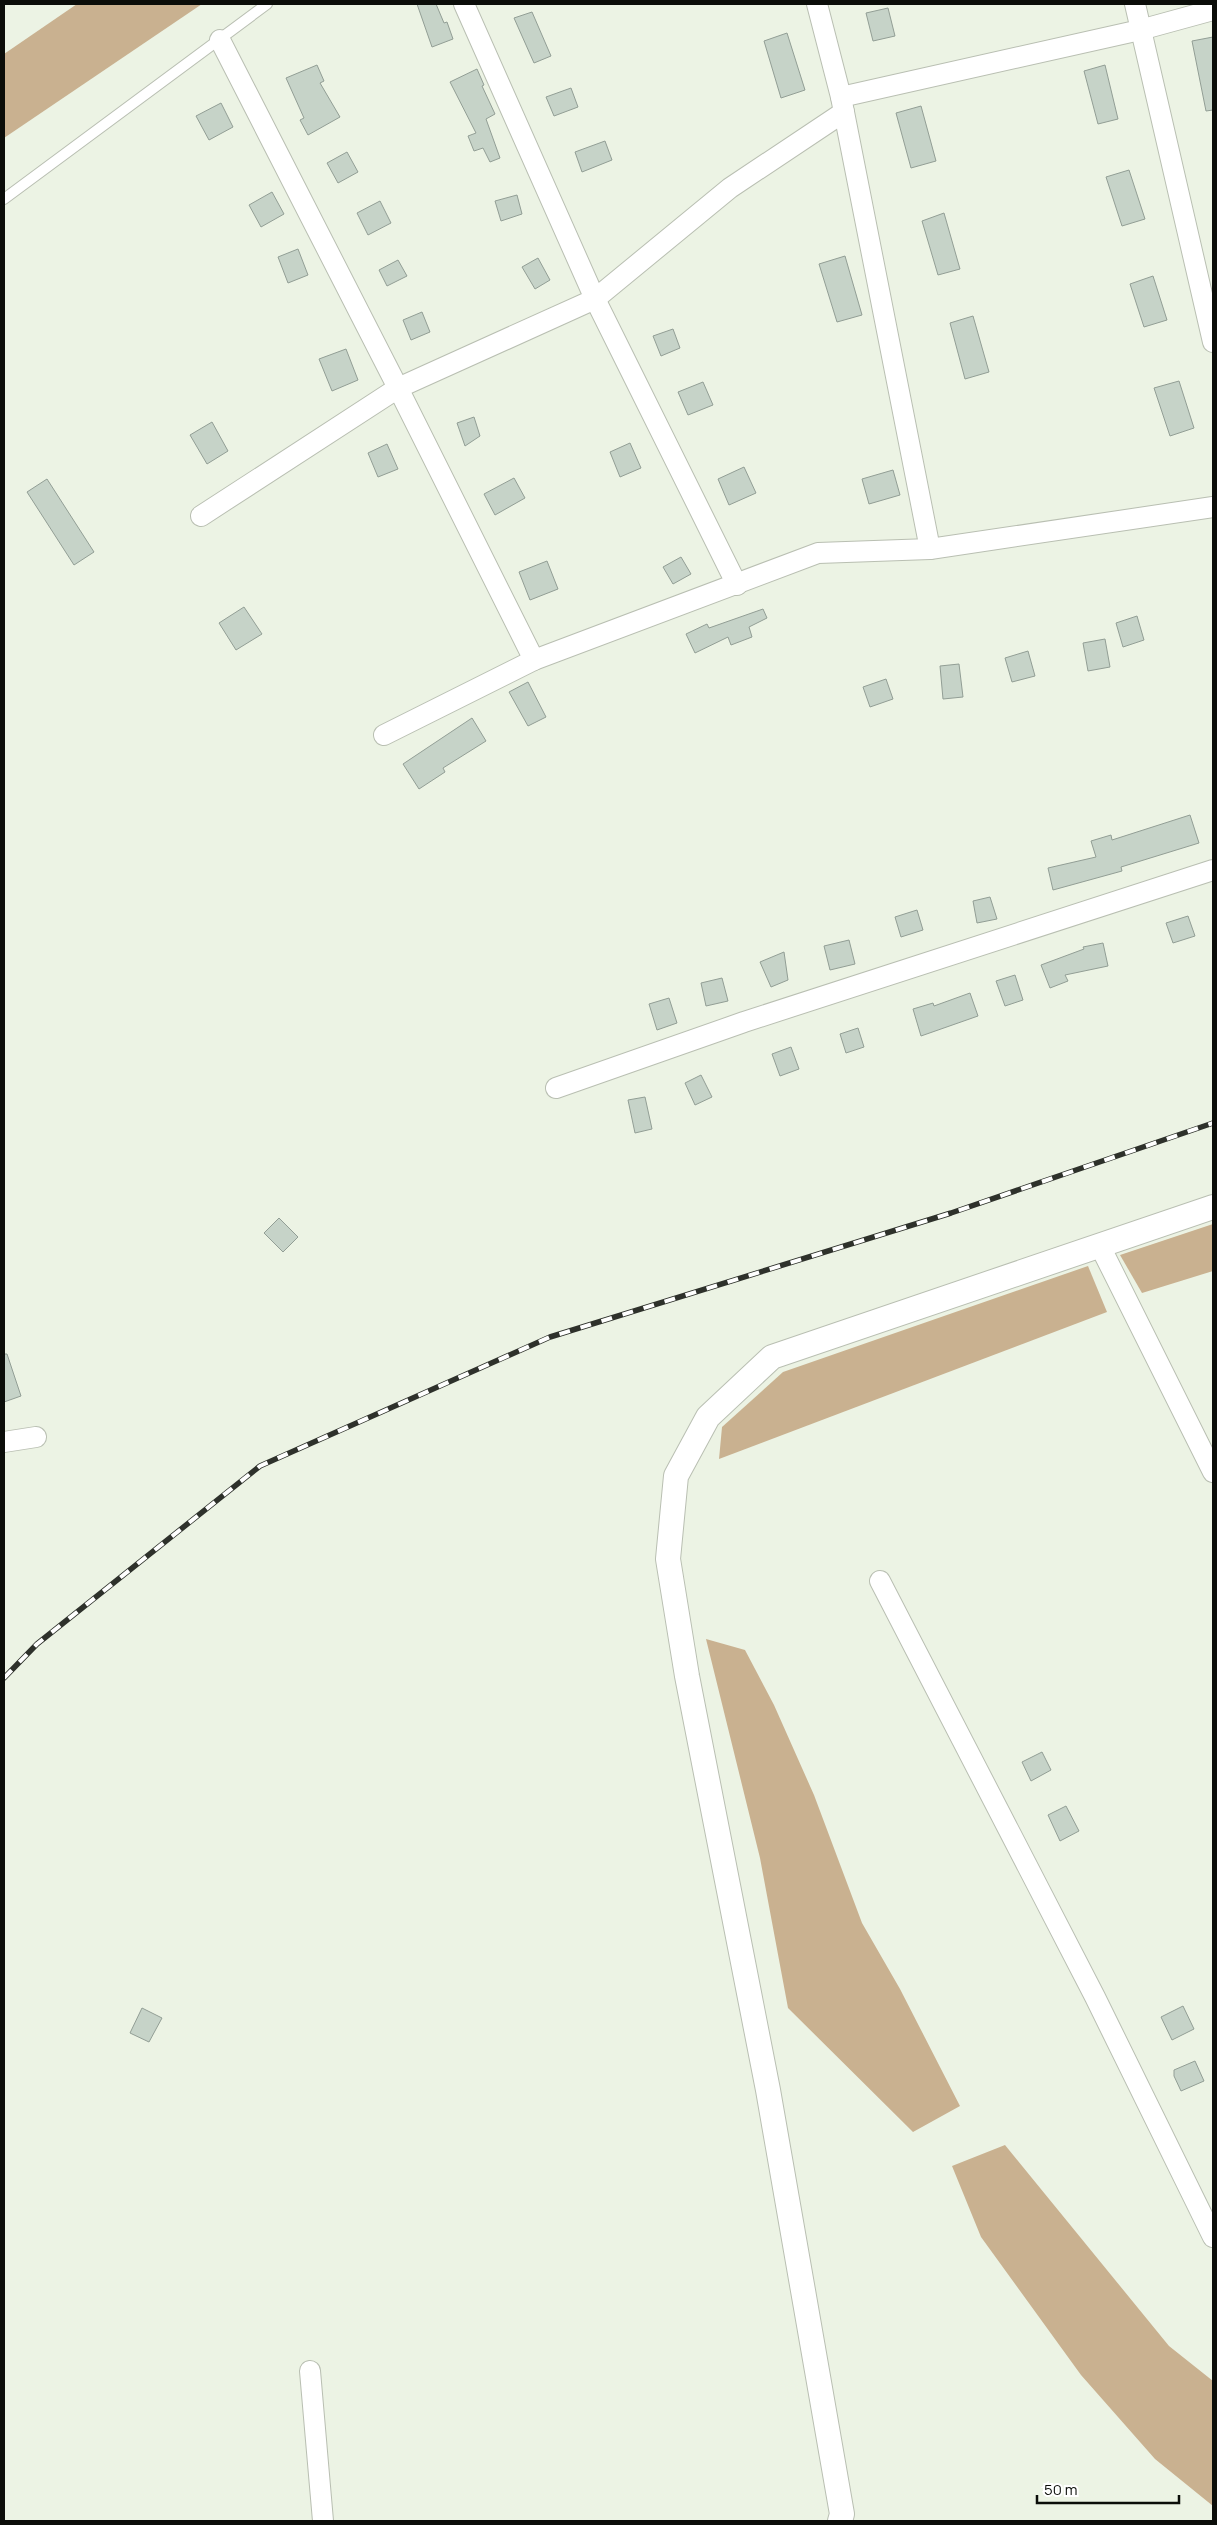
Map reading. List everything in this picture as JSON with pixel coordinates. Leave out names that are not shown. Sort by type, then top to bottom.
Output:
[{"type":"street","points":[[464,4],[595,299],[737,585]]},
{"type":"street","points":[[818,4],[843,105],[930,549]]},
{"type":"street","points":[[1135,4],[1213,342]]},
{"type":"street","points":[[201,516],[398,388],[595,299],[730,188],[843,105],[1213,10]]},
{"type":"street","points":[[220,40],[398,388],[534,660]]},
{"type":"street","points":[[384,735],[534,660],[818,554],[930,549],[1213,507]]},
{"type":"street","points":[[556,1088],[744,1022],[1213,870]]},
{"type":"street","points":[[840,2521],[842,2514],[768,2090],[687,1676],[668,1558],[676,1476],[708,1417],[772,1358],[1213,1207]]},
{"type":"street","points":[[1100,1246],[1213,1472]]},
{"type":"street","points":[[4,1442],[36,1437]]},
{"type":"street","points":[[880,1581],[1095,1997],[1213,2237]]},
{"type":"street","points":[[310,2371],[323,2521]]},
{"type":"lane","points":[[4,199],[267,4]]},
{"type":"shaded area","points":[[77,4],[202,4],[4,138],[4,54]]},
{"type":"shaded area","points":[[1213,1224],[1213,1271],[1142,1293],[1120,1255]]},
{"type":"shaded area","points":[[1088,1266],[1107,1312],[719,1459],[722,1427],[783,1372]]},
{"type":"shaded area","points":[[706,1639],[745,1650],[774,1705],[814,1795],[862,1923],[900,1989],[960,2106],[913,2132],[788,2008],[760,1858]]},
{"type":"shaded area","points":[[1005,2145],[1169,2346],[1213,2381],[1213,2506],[1155,2459],[1081,2375],[981,2237],[952,2166]]},
{"type":"building","points":[[417,4],[436,4],[444,23],[447,22],[453,39],[432,47]]},
{"type":"building","points":[[888,8],[895,36],[873,41],[866,13]]},
{"type":"building","points":[[532,12],[551,56],[534,63],[514,18]]},
{"type":"building","points":[[787,33],[805,90],[781,98],[764,41]]},
{"type":"building","points":[[1213,37],[1213,110],[1206,111],[1192,41]]},
{"type":"building","points":[[317,65],[324,81],[320,83],[340,117],[308,135],[300,120],[304,118],[286,78]]},
{"type":"building","points":[[1105,65],[1118,119],[1098,124],[1084,71]]},
{"type":"building","points":[[477,69],[484,85],[482,86],[495,114],[486,119],[500,158],[490,162],[483,148],[474,151],[468,136],[476,133],[450,82]]},
{"type":"building","points":[[571,88],[578,107],[554,116],[546,97]]},
{"type":"building","points":[[221,103],[233,127],[209,140],[196,116]]},
{"type":"building","points":[[921,106],[936,161],[911,168],[896,113]]},
{"type":"building","points":[[605,141],[612,160],[582,172],[575,152]]},
{"type":"building","points":[[347,152],[358,172],[338,183],[327,163]]},
{"type":"building","points":[[1129,170],[1145,219],[1122,226],[1106,177]]},
{"type":"building","points":[[272,192],[284,214],[261,227],[249,205]]},
{"type":"building","points":[[517,195],[522,214],[501,221],[495,201]]},
{"type":"building","points":[[380,201],[391,223],[368,235],[357,213]]},
{"type":"building","points":[[944,213],[960,269],[938,275],[922,221]]},
{"type":"building","points":[[298,249],[308,275],[288,283],[278,257]]},
{"type":"building","points":[[845,256],[862,315],[837,322],[819,264]]},
{"type":"building","points":[[538,258],[550,280],[535,289],[522,267]]},
{"type":"building","points":[[398,260],[407,276],[387,286],[379,270]]},
{"type":"building","points":[[1153,276],[1167,320],[1144,327],[1130,284]]},
{"type":"building","points":[[422,312],[430,332],[411,340],[403,320]]},
{"type":"building","points":[[973,316],[989,372],[965,379],[950,323]]},
{"type":"building","points":[[673,329],[680,348],[661,356],[653,336]]},
{"type":"building","points":[[346,349],[358,380],[332,391],[319,359]]},
{"type":"building","points":[[1179,381],[1194,428],[1170,436],[1154,388]]},
{"type":"building","points":[[703,382],[713,405],[688,415],[678,392]]},
{"type":"building","points":[[474,417],[480,436],[465,446],[457,423]]},
{"type":"building","points":[[212,422],[228,451],[207,464],[190,435]]},
{"type":"building","points":[[630,443],[641,468],[620,477],[610,452]]},
{"type":"building","points":[[387,444],[398,469],[378,477],[368,453]]},
{"type":"building","points":[[744,467],[756,493],[729,505],[718,479]]},
{"type":"building","points":[[893,470],[900,495],[869,504],[862,479]]},
{"type":"building","points":[[514,478],[525,498],[495,515],[484,494]]},
{"type":"building","points":[[47,479],[94,552],[74,565],[27,492]]},
{"type":"building","points":[[681,557],[691,574],[673,584],[663,567]]},
{"type":"building","points":[[547,561],[558,589],[530,600],[519,572]]},
{"type":"building","points":[[244,607],[262,634],[236,650],[219,623]]},
{"type":"building","points":[[763,609],[767,618],[749,627],[752,637],[731,645],[728,637],[695,653],[686,634],[707,624],[709,628]]},
{"type":"building","points":[[1137,616],[1144,640],[1123,647],[1116,623]]},
{"type":"building","points":[[1105,639],[1110,667],[1088,671],[1083,643]]},
{"type":"building","points":[[1028,651],[1035,676],[1012,682],[1005,658]]},
{"type":"building","points":[[959,664],[963,697],[943,699],[940,666]]},
{"type":"building","points":[[886,679],[893,699],[870,707],[863,687]]},
{"type":"building","points":[[528,682],[546,717],[528,726],[509,692]]},
{"type":"building","points":[[472,718],[486,741],[443,768],[445,772],[419,789],[403,764]]},
{"type":"building","points":[[1190,815],[1199,843],[1121,867],[1122,871],[1053,890],[1048,868],[1096,857],[1091,841],[1111,835],[1112,840]]},
{"type":"building","points":[[990,897],[997,919],[977,923],[973,901]]},
{"type":"building","points":[[917,910],[923,930],[901,937],[895,917]]},
{"type":"building","points":[[1188,916],[1195,936],[1173,943],[1166,923]]},
{"type":"building","points":[[849,940],[855,964],[830,970],[824,946]]},
{"type":"building","points":[[1103,943],[1108,966],[1065,975],[1068,981],[1050,988],[1041,965],[1084,949],[1083,947]]},
{"type":"building","points":[[784,952],[788,980],[771,987],[760,962]]},
{"type":"building","points":[[1015,975],[1023,1000],[1005,1006],[996,981]]},
{"type":"building","points":[[722,978],[728,1001],[706,1006],[701,983]]},
{"type":"building","points":[[970,993],[978,1016],[921,1036],[913,1009],[933,1003],[934,1006]]},
{"type":"building","points":[[669,998],[677,1023],[657,1030],[649,1004]]},
{"type":"building","points":[[858,1028],[864,1047],[846,1053],[840,1034]]},
{"type":"building","points":[[791,1047],[799,1069],[780,1076],[772,1054]]},
{"type":"building","points":[[701,1075],[712,1097],[695,1105],[685,1083]]},
{"type":"building","points":[[645,1097],[652,1129],[635,1133],[628,1100]]},
{"type":"building","points":[[279,1218],[298,1237],[283,1252],[264,1233]]},
{"type":"building","points":[[4,1354],[7,1354],[21,1396],[4,1402]]},
{"type":"building","points":[[1042,1752],[1051,1770],[1031,1781],[1022,1762]]},
{"type":"building","points":[[1066,1806],[1079,1831],[1060,1841],[1048,1815]]},
{"type":"building","points":[[1183,2006],[1194,2029],[1172,2040],[1161,2017]]},
{"type":"building","points":[[142,2008],[162,2018],[149,2042],[130,2033]]},
{"type":"building","points":[[1195,2061],[1204,2081],[1181,2091],[1174,2076],[1174,2070]]},
{"type":"railway","points":[[4,1678],[37,1644],[260,1466],[550,1337],[951,1213],[1213,1123]]}]
